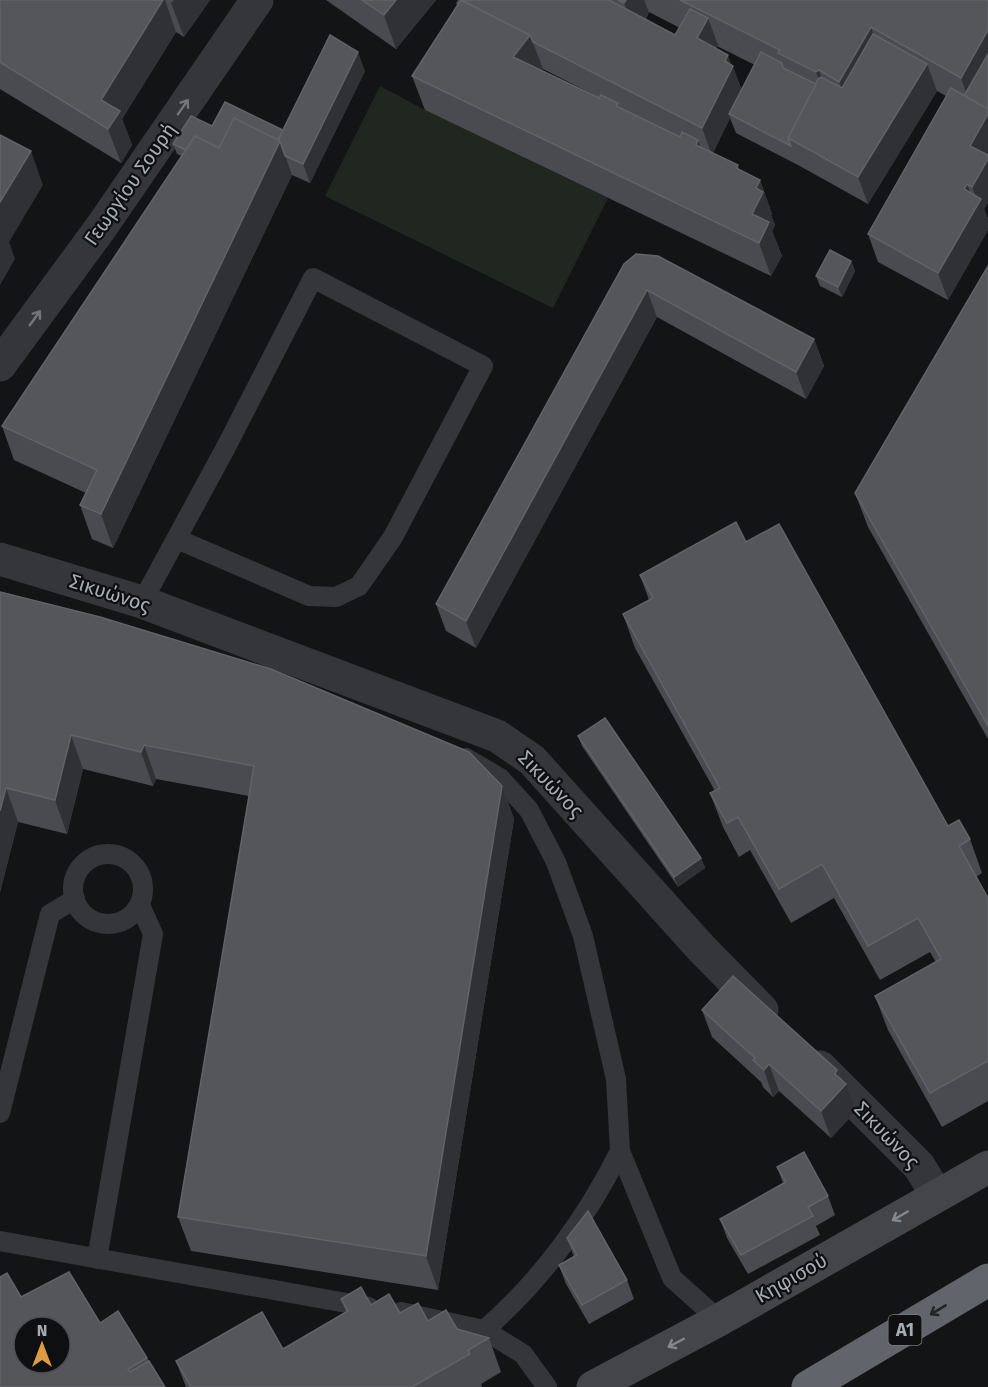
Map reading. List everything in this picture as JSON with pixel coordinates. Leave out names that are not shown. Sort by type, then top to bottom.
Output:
[{"type":"highway","name":"Α1","points":[[808,1387],[988,1280]]},
{"type":"main road","name":"Κηφισού","points":[[593,1387],[719,1320],[988,1167]]},
{"type":"street","name":"Γεωργίου Σουρή","points":[[0,365],[102,226],[257,0]]},
{"type":"street","name":"Σικυώνος","points":[[0,559],[142,602],[497,736],[516,747],[532,760],[702,949],[919,1166],[937,1195]]},
{"type":"lane","points":[[142,602],[313,278],[483,366],[393,537],[359,586],[336,597],[309,596],[177,538]]},
{"type":"lane","points":[[454,753],[500,778],[529,810],[556,862],[583,936],[616,1079],[620,1151],[672,1278],[719,1320]]},
{"type":"lane","points":[[112,854],[125,858],[142,878],[144,892],[140,905],[131,916],[119,923],[105,924],[91,920],[81,911],[75,899],[73,885],[77,872],[86,862],[98,856],[112,854]]},
{"type":"lane","points":[[0,1113],[50,914],[75,899]]},
{"type":"lane","points":[[96,1259],[153,934],[140,905]]},
{"type":"lane","points":[[484,1330],[516,1302],[564,1240],[599,1193],[620,1151]]},
{"type":"lane","points":[[0,1241],[421,1316],[484,1330],[523,1354],[547,1387]]},
{"type":"shaded area","points":[[380,86],[608,198],[553,308],[325,196]]},
{"type":"building","points":[[0,0],[163,0],[101,100],[120,111],[108,129],[0,62]]},
{"type":"building","points":[[362,0],[396,0],[384,15]]},
{"type":"building","points":[[461,0],[530,35],[513,57],[599,98],[601,95],[618,103],[616,106],[680,137],[682,132],[698,140],[696,145],[738,165],[736,168],[760,180],[756,188],[763,192],[752,214],[769,222],[759,243],[412,76]]},
{"type":"building","points":[[461,0],[609,0],[675,35],[690,9],[708,18],[697,38],[728,55],[725,61],[733,66],[702,128],[533,42],[530,35]]},
{"type":"building","points":[[680,0],[988,0],[988,30],[961,78],[871,27],[839,82],[819,70],[816,72],[778,53],[780,50]]},
{"type":"building","points":[[873,34],[927,64],[858,177],[788,138],[818,79],[821,77],[842,88]]},
{"type":"building","points":[[330,35],[358,52],[303,164],[285,156],[278,140]]},
{"type":"building","points":[[761,52],[782,63],[783,68],[816,84],[788,138],[791,146],[729,114]]},
{"type":"building","points":[[988,54],[988,109],[964,96]]},
{"type":"building","points":[[951,88],[988,109],[988,114],[970,146],[988,155],[988,159],[972,187],[967,184],[964,189],[981,199],[938,273],[868,234]]},
{"type":"building","points":[[225,102],[283,130],[278,140],[234,118],[219,148],[195,136],[186,150],[173,144],[191,116],[212,126]]},
{"type":"building","points":[[234,118],[280,141],[101,514],[80,505],[97,470],[2,426],[195,136],[219,148]]},
{"type":"building","points":[[0,135],[31,151],[0,202]]},
{"type":"building","points":[[830,250],[851,261],[838,287],[816,276]]},
{"type":"building","points":[[636,254],[658,256],[814,339],[796,372],[647,290],[466,621],[436,604],[624,264]]},
{"type":"building","points":[[988,266],[988,726],[855,493]]},
{"type":"building","points":[[736,522],[746,542],[779,524],[948,826],[959,820],[970,839],[959,846],[988,898],[988,1061],[930,1093],[875,996],[941,959],[918,918],[868,946],[822,864],[779,889],[738,817],[727,823],[710,793],[720,788],[623,614],[653,598],[640,575]]},
{"type":"building","points":[[0,592],[100,617],[271,669],[469,752],[502,786],[426,1256],[178,1217],[254,766],[144,745],[141,752],[71,735],[55,800],[6,788],[0,811]]},
{"type":"building","points":[[605,718],[701,858],[674,877],[578,736]]},
{"type":"building","points":[[733,976],[837,1070],[835,1074],[846,1084],[821,1111],[769,1064],[764,1070],[753,1060],[755,1058],[702,1010]]},
{"type":"building","points":[[804,1152],[828,1196],[808,1207],[813,1216],[741,1255],[720,1219],[786,1182],[777,1167]]},
{"type":"building","points":[[588,1211],[627,1280],[582,1305],[559,1265],[577,1255],[567,1238]]},
{"type":"building","points":[[69,1272],[100,1323],[118,1311],[147,1358],[128,1369],[130,1372],[149,1361],[165,1387],[0,1387],[0,1277],[7,1273],[21,1297]]},
{"type":"building","points":[[361,1287],[371,1305],[389,1294],[400,1313],[418,1303],[428,1321],[446,1310],[457,1329],[489,1338],[468,1350],[470,1354],[412,1387],[191,1387],[176,1361],[262,1312],[283,1349],[348,1311],[341,1299]]}]
